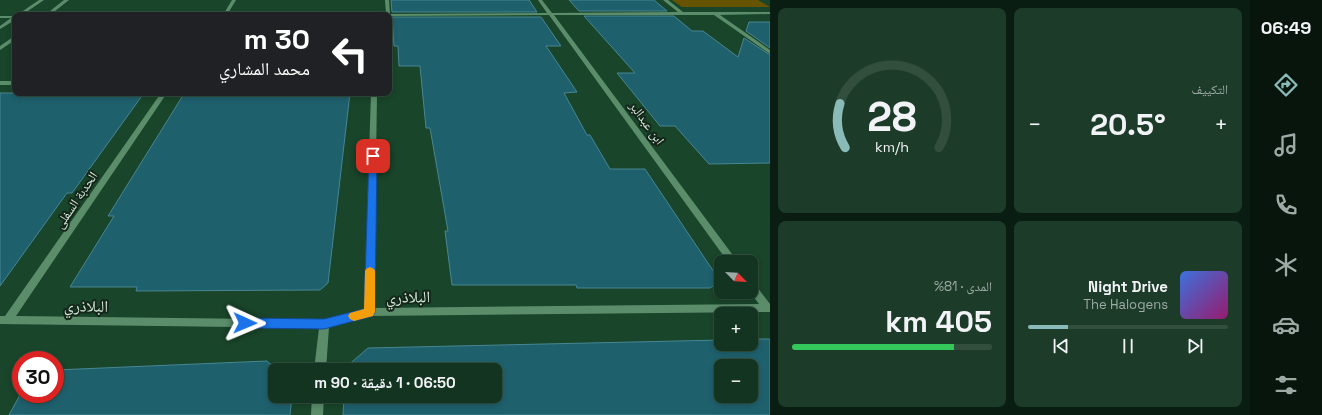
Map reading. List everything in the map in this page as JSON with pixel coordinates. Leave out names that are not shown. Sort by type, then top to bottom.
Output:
[{"type":"street","points":[[24,12],[42,0]]},
{"type":"street","points":[[51,12],[67,0]]},
{"type":"street","points":[[227,12],[234,0]]},
{"type":"street","points":[[387,0],[389,12]]},
{"type":"street","name":"ابن عبدالبر","points":[[540,0],[728,255]]},
{"type":"street","points":[[666,0],[683,14]]},
{"type":"street","points":[[715,13],[770,52]]},
{"type":"street","points":[[392,15],[770,13]]},
{"type":"street","points":[[0,17],[12,17]]},
{"type":"street","points":[[0,28],[12,19]]},
{"type":"street","points":[[0,48],[12,40]]},
{"type":"street","points":[[0,83],[12,83]]},
{"type":"street","name":"الحدبة السفلى","points":[[4,320],[162,96]]},
{"type":"street","points":[[369,312],[374,96]]},
{"type":"street","points":[[758,295],[769,308]]},
{"type":"street","name":"البلاذري","points":[[4,320],[324,324],[369,312],[769,308]]},
{"type":"street","points":[[321,363],[324,324]]},
{"type":"street","points":[[317,415],[318,403]]},
{"type":"shaded area","points":[[672,0],[758,0],[770,7],[682,7]]},
{"type":"building","points":[[391,0],[529,0],[537,12],[392,12]]},
{"type":"building","points":[[569,0],[654,0],[667,11],[579,11]]},
{"type":"building","points":[[584,16],[674,16],[692,31],[703,31],[738,57],[744,38],[770,55],[770,163],[709,164],[675,126],[660,126],[617,73],[635,73]]},
{"type":"building","points":[[392,17],[541,17],[561,46],[546,46],[577,92],[564,93],[587,135],[590,135],[610,169],[645,169],[714,272],[714,285],[710,288],[577,288],[576,285],[452,285],[445,231],[448,231],[430,128],[426,128],[420,66],[399,66],[398,46],[394,46]]},
{"type":"building","points":[[749,22],[770,22],[770,48],[746,31]]},
{"type":"building","points":[[0,93],[12,93],[12,96],[142,96],[72,193],[67,193],[0,286]]},
{"type":"building","points":[[350,96],[328,283],[320,290],[136,291],[137,287],[70,287],[114,216],[108,216],[182,97]]},
{"type":"building","points":[[758,339],[770,339],[770,415],[343,415],[344,403],[502,403],[502,363],[351,363],[368,348],[714,340],[714,351],[758,351]]},
{"type":"building","points":[[267,361],[269,363],[268,363],[268,403],[291,403],[290,415],[9,415],[16,403],[64,403],[64,370]]},
{"type":"slow traffic","points":[[354,316],[369,312],[370,271]]},
{"type":"route","points":[[245,323],[324,324],[369,312],[373,156]]}]
